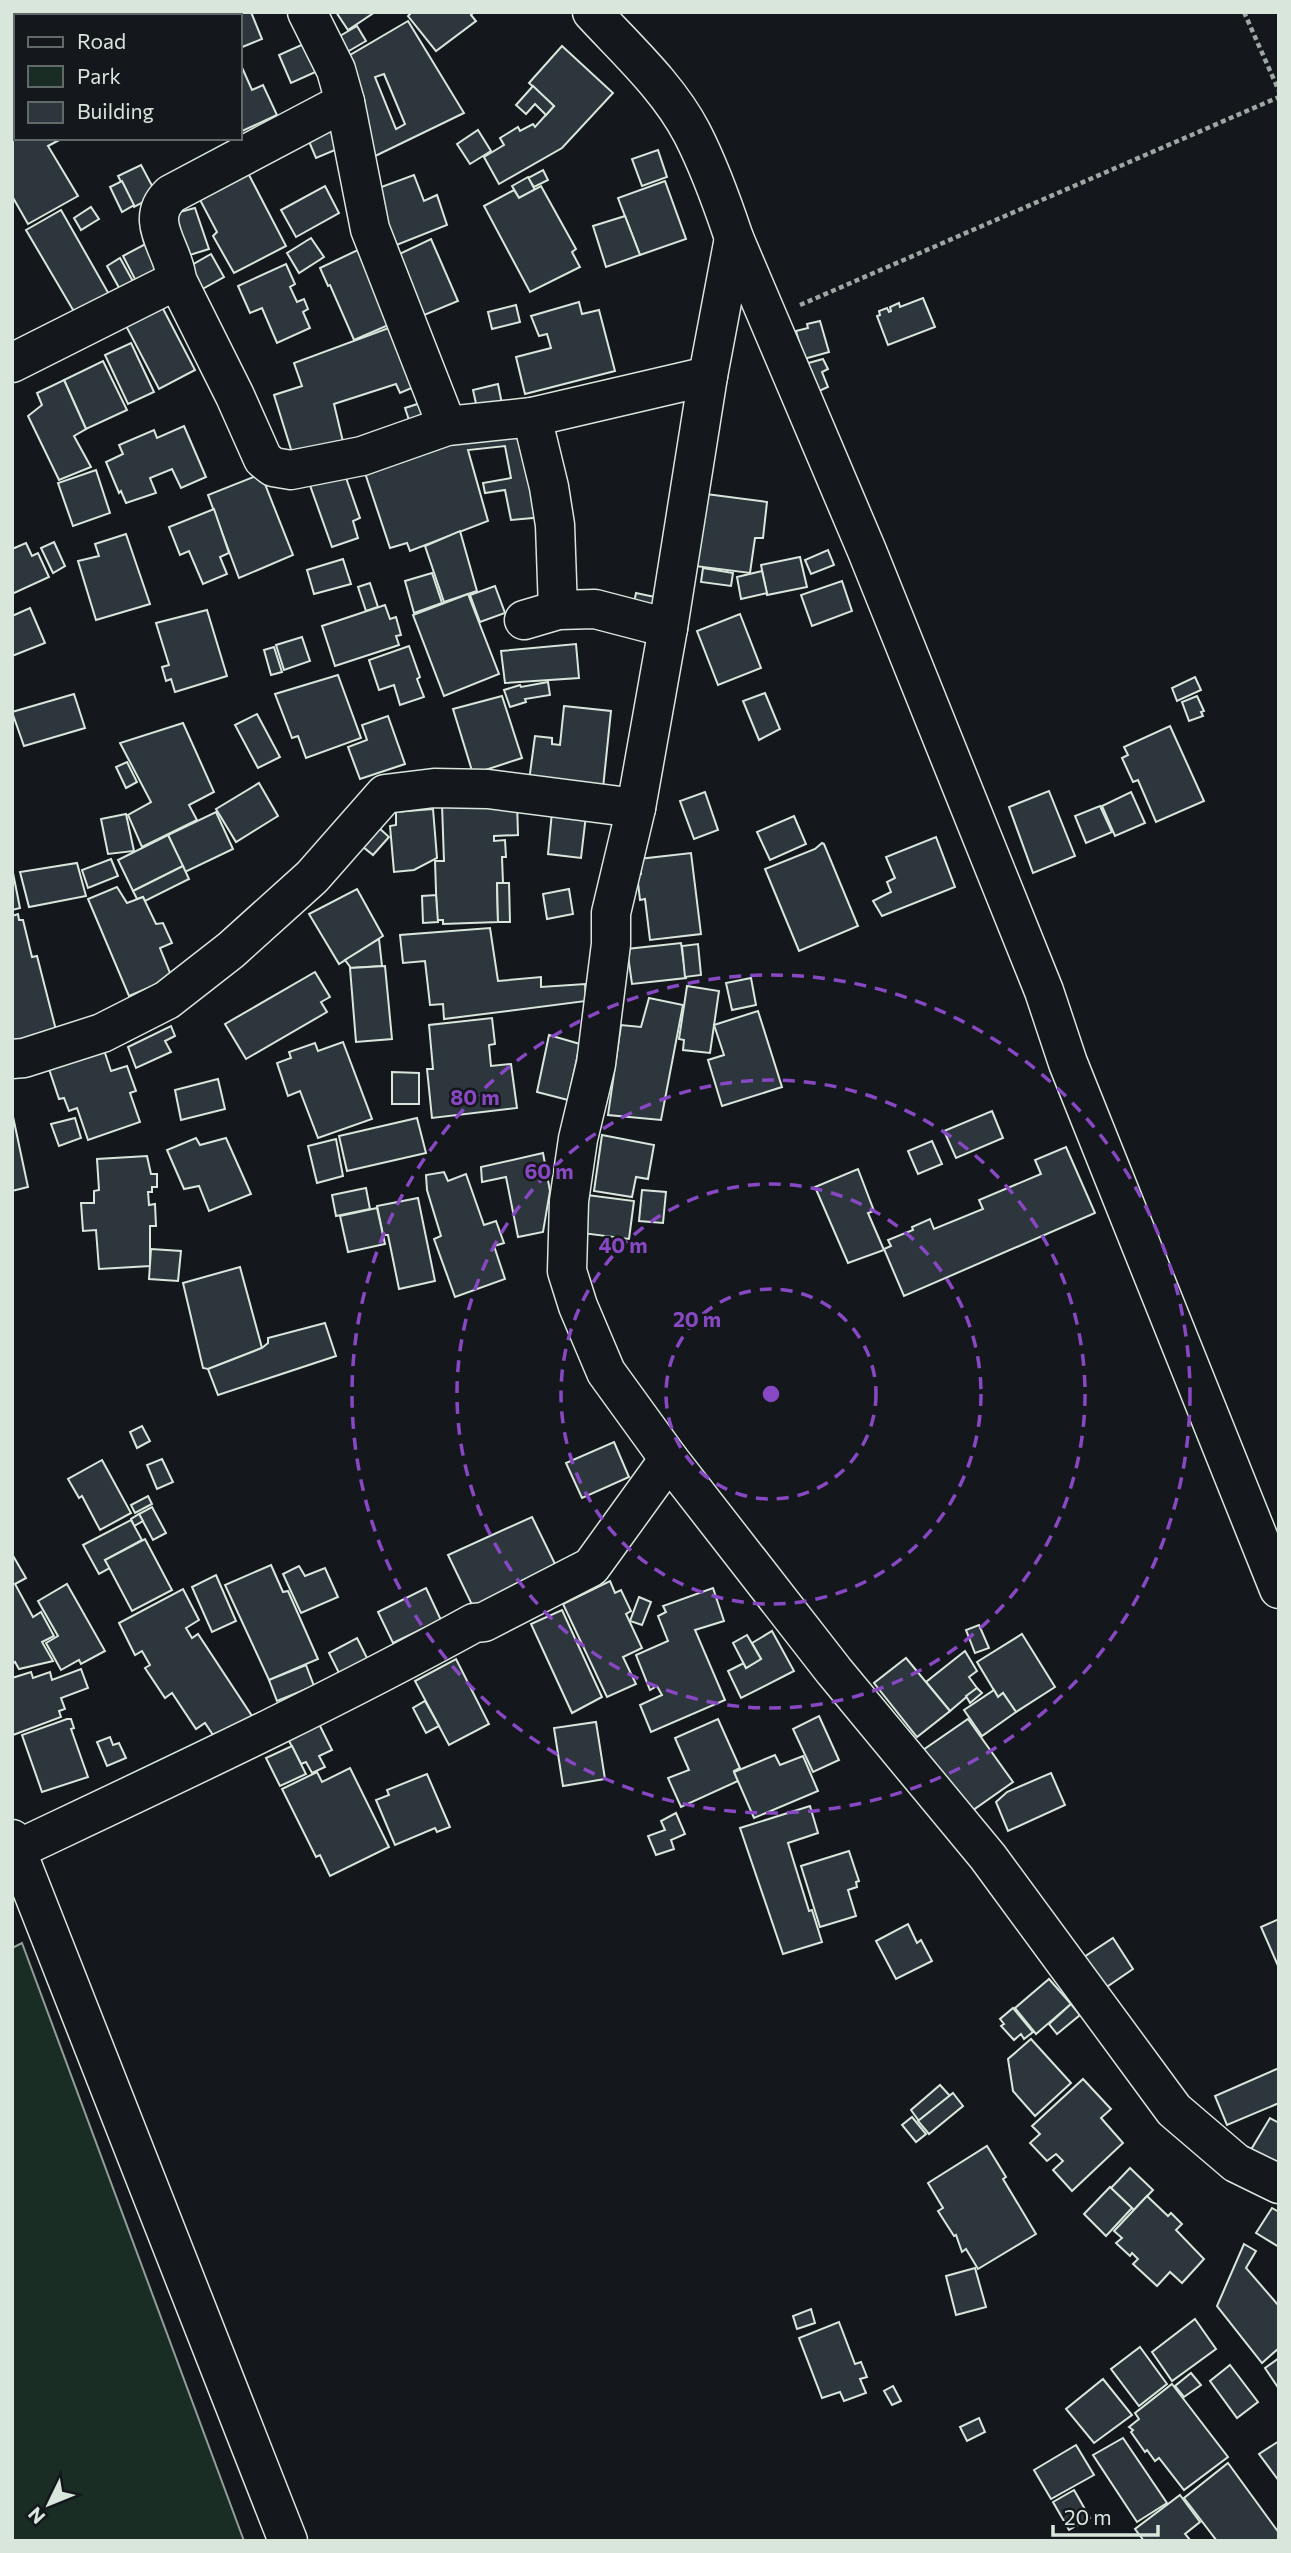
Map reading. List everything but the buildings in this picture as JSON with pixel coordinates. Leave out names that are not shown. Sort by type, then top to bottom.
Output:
[{"type":"street","points":[[307,12],[336,70],[345,102],[370,229],[447,426]]},
{"type":"street","points":[[593,12],[658,84],[691,131],[716,186],[767,319],[867,551],[1018,926],[1044,991],[1068,1063],[1279,1589]]},
{"type":"street","points":[[345,102],[171,194],[162,202],[158,212],[159,228],[176,267],[177,279],[263,459],[272,467],[292,470],[362,456],[447,426],[532,417],[708,376]]},
{"type":"street","points":[[734,238],[708,376],[636,808],[611,913],[611,944],[596,1064],[578,1139],[569,1200],[567,1271],[578,1306],[606,1372],[669,1459],[834,1671],[988,1857],[1174,2110],[1236,2164],[1279,2184]]},
{"type":"street","points":[[12,363],[177,279]]},
{"type":"street","points":[[532,417],[555,525],[541,615],[594,609],[668,628]]},
{"type":"street","points":[[12,1059],[24,1058],[102,1033],[167,1000],[231,950],[312,877],[385,794],[434,788],[488,789],[636,808]]},
{"type":"street","points":[[288,2541],[14,1844],[234,1748],[474,1623],[484,1622],[591,1567],[669,1459]]},
{"type":"path","points":[[1244,12],[1279,91]]},
{"type":"path","points":[[767,319],[1279,97]]},
{"type":"green space","points":[[22,1943],[244,2541],[12,2541],[12,1948]]}]
